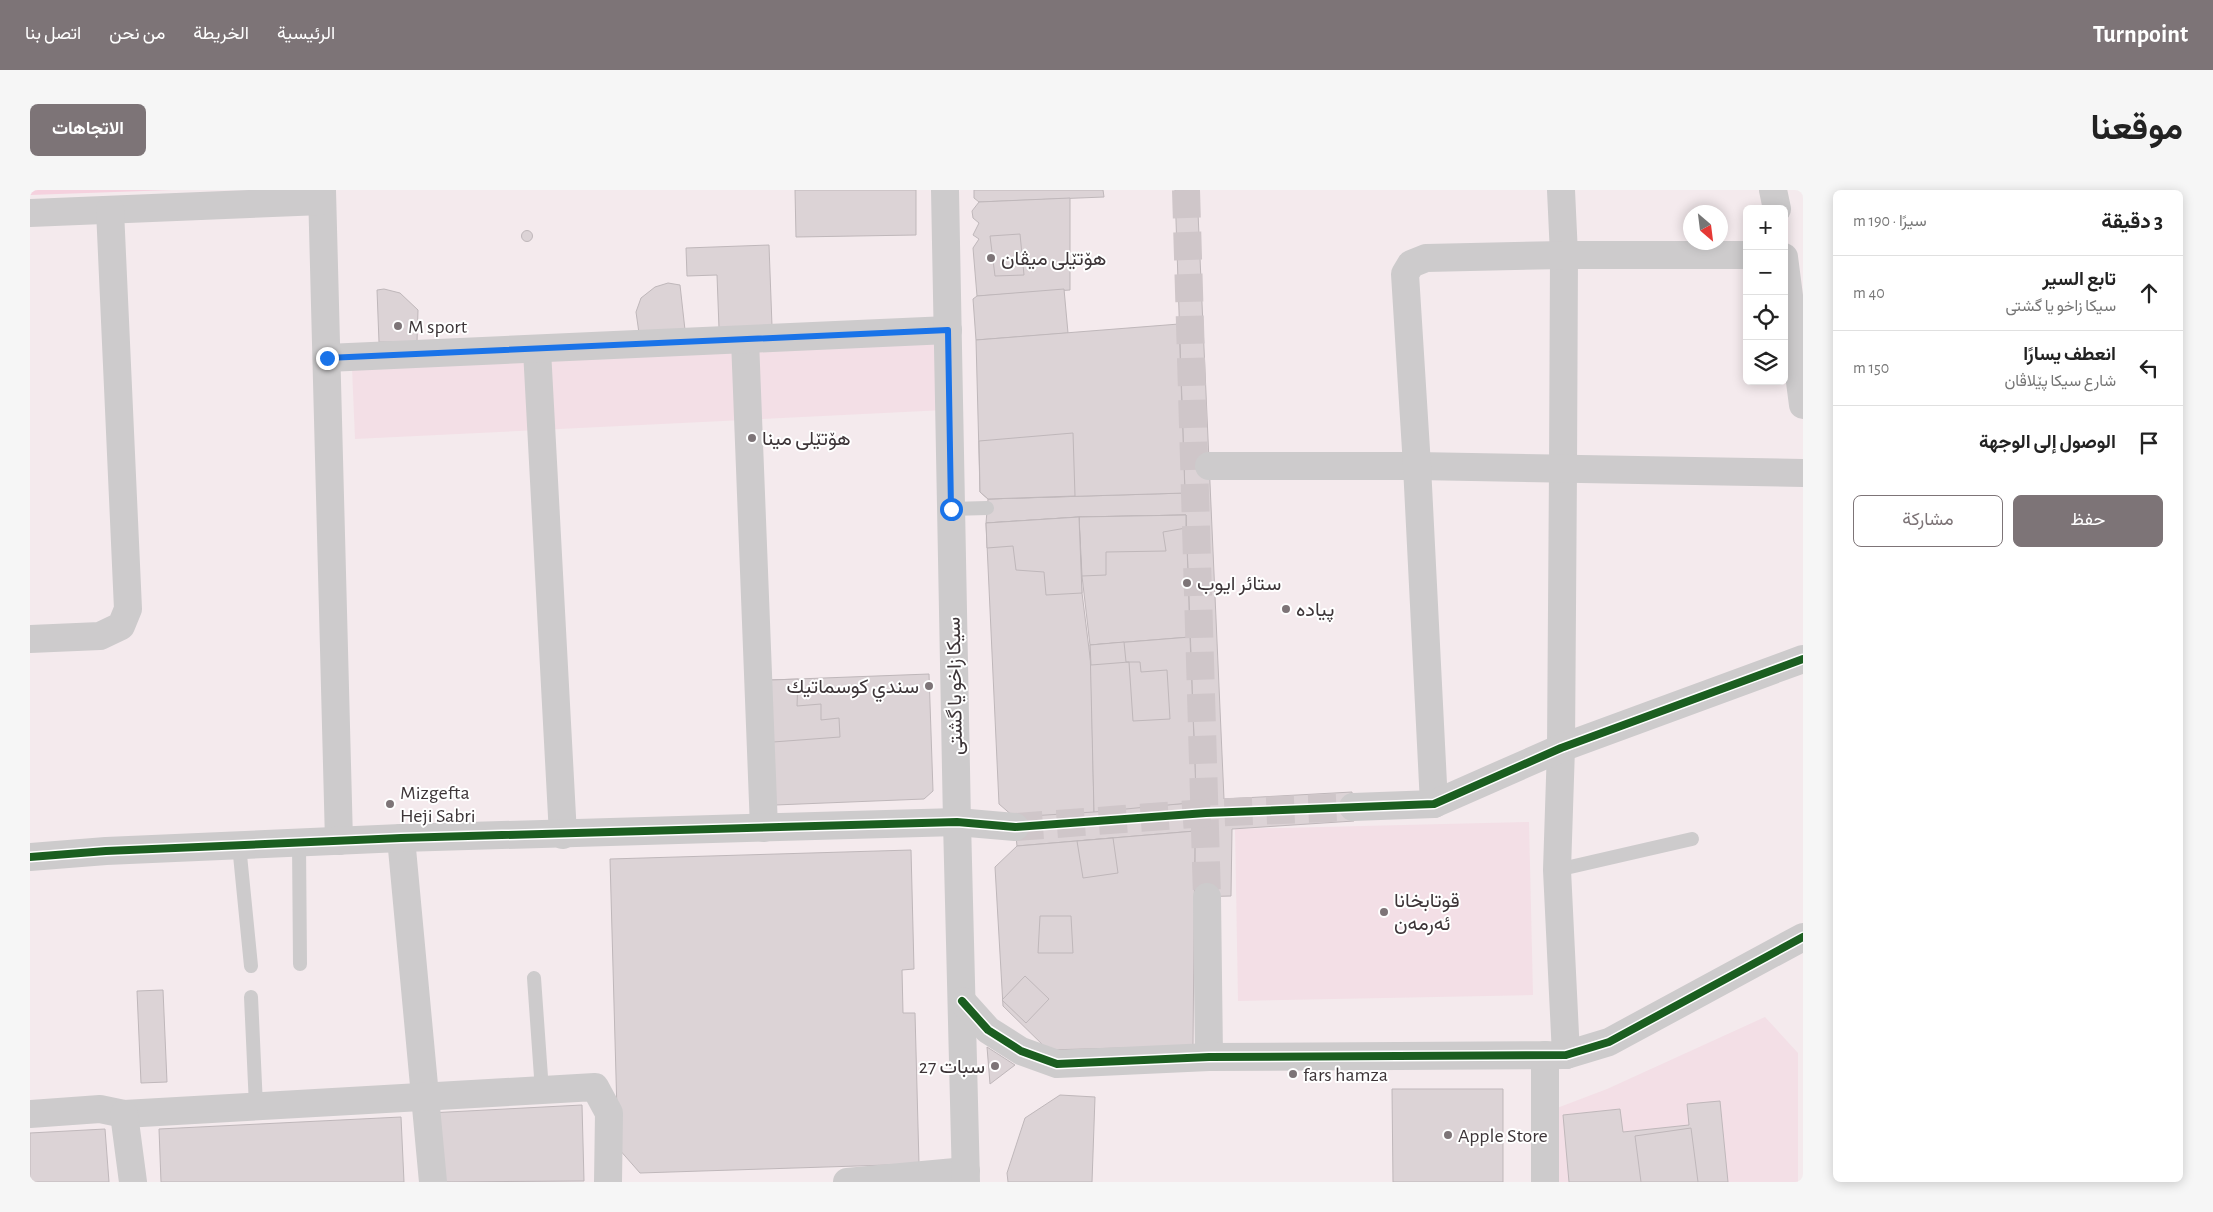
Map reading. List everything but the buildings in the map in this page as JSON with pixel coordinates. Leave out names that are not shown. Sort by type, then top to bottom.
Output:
[{"type":"street","name":"سیکا زاخو یا گشتى","points":[[945,190],[966,1177]]},
{"type":"street","points":[[1546,1182],[1555,1055],[1557,870],[1561,748],[1564,254],[1562,190]]},
{"type":"street","points":[[1774,190],[1776,205]]},
{"type":"street","points":[[30,213],[110,210],[322,195],[339,841]]},
{"type":"street","points":[[30,639],[100,636],[121,626],[128,609],[110,210]]},
{"type":"street","points":[[1434,804],[1405,274],[1412,264],[1426,258],[1564,254],[1743,255]]},
{"type":"street","points":[[1788,256],[1803,255]]},
{"type":"street","points":[[1788,287],[1803,405]]},
{"type":"street","points":[[327,358],[948,330]]},
{"type":"street","points":[[745,340],[764,828]]},
{"type":"street","points":[[537,350],[563,835]]},
{"type":"street","points":[[1209,466],[1417,466],[1803,473]]},
{"type":"street","points":[[1353,807],[1434,804],[1561,748],[1803,659]]},
{"type":"street","points":[[30,857],[401,838],[563,835],[957,822],[1015,827]]},
{"type":"street","points":[[401,838],[432,1182]]},
{"type":"street","points":[[1207,897],[1209,1057]]},
{"type":"street","points":[[962,1001],[988,1030],[1021,1051],[1057,1064],[1209,1057],[1555,1055],[1609,1042],[1803,936]]},
{"type":"street","points":[[30,1114],[100,1109],[124,1114],[595,1087],[609,1113],[608,1182]]},
{"type":"street","points":[[124,1114],[133,1182]]},
{"type":"street","points":[[847,1182],[966,1177]]},
{"type":"lane","points":[[951,509],[987,508]]},
{"type":"lane","points":[[1557,870],[1692,839]]},
{"type":"lane","points":[[299,842],[300,964]]},
{"type":"lane","points":[[239,845],[251,966]]},
{"type":"lane","points":[[534,978],[542,1091]]},
{"type":"lane","points":[[250,997],[256,1106]]},
{"type":"shaded area","points":[[30,190],[172,190],[30,195]]},
{"type":"shaded area","points":[[942,338],[945,410],[355,439],[352,368]]},
{"type":"shaded area","name":"قوتابخانا ئه‌رمه‌ن","points":[[1529,822],[1533,995],[1238,1001],[1235,829]]},
{"type":"shaded area","points":[[1765,1017],[1798,1053],[1798,1182],[1559,1182],[1557,1108],[1607,1089]]},
{"type":"tunnel","points":[[1186,190],[1207,897]]},
{"type":"tunnel","points":[[1015,827],[1206,813],[1353,807]]},
{"type":"cycle path","points":[[30,857],[106,851],[401,838],[957,822],[1015,827],[1206,813],[1434,804],[1561,748],[1803,659]]},
{"type":"cycle path","points":[[962,1001],[988,1030],[1021,1051],[1057,1064],[1209,1057],[1566,1055],[1609,1042],[1803,937]]},
{"type":"place","name":"هۆتێلی میڤان","points":[[991,258]]},
{"type":"place","name":"M sport","points":[[398,326]]},
{"type":"place","name":"هۆتێلی مینا","points":[[752,438]]},
{"type":"place","name":"ستائر ايوب","points":[[1187,583]]},
{"type":"place","name":"پیادە","points":[[1286,609]]},
{"type":"place","name":"سندي کوسماتیك","points":[[929,686]]},
{"type":"place","name":"Mizgefta Heji Sabri","points":[[390,804]]},
{"type":"place","name":"قوتابخانا ئه‌رمه‌ن","points":[[1384,912]]},
{"type":"place","name":"27 سبات","points":[[995,1066]]},
{"type":"place","name":"fars hamza","points":[[1293,1074]]},
{"type":"place","name":"Apple Store","points":[[1448,1135]]},
{"type":"route","points":[[327,358],[948,330],[951,509]]}]
